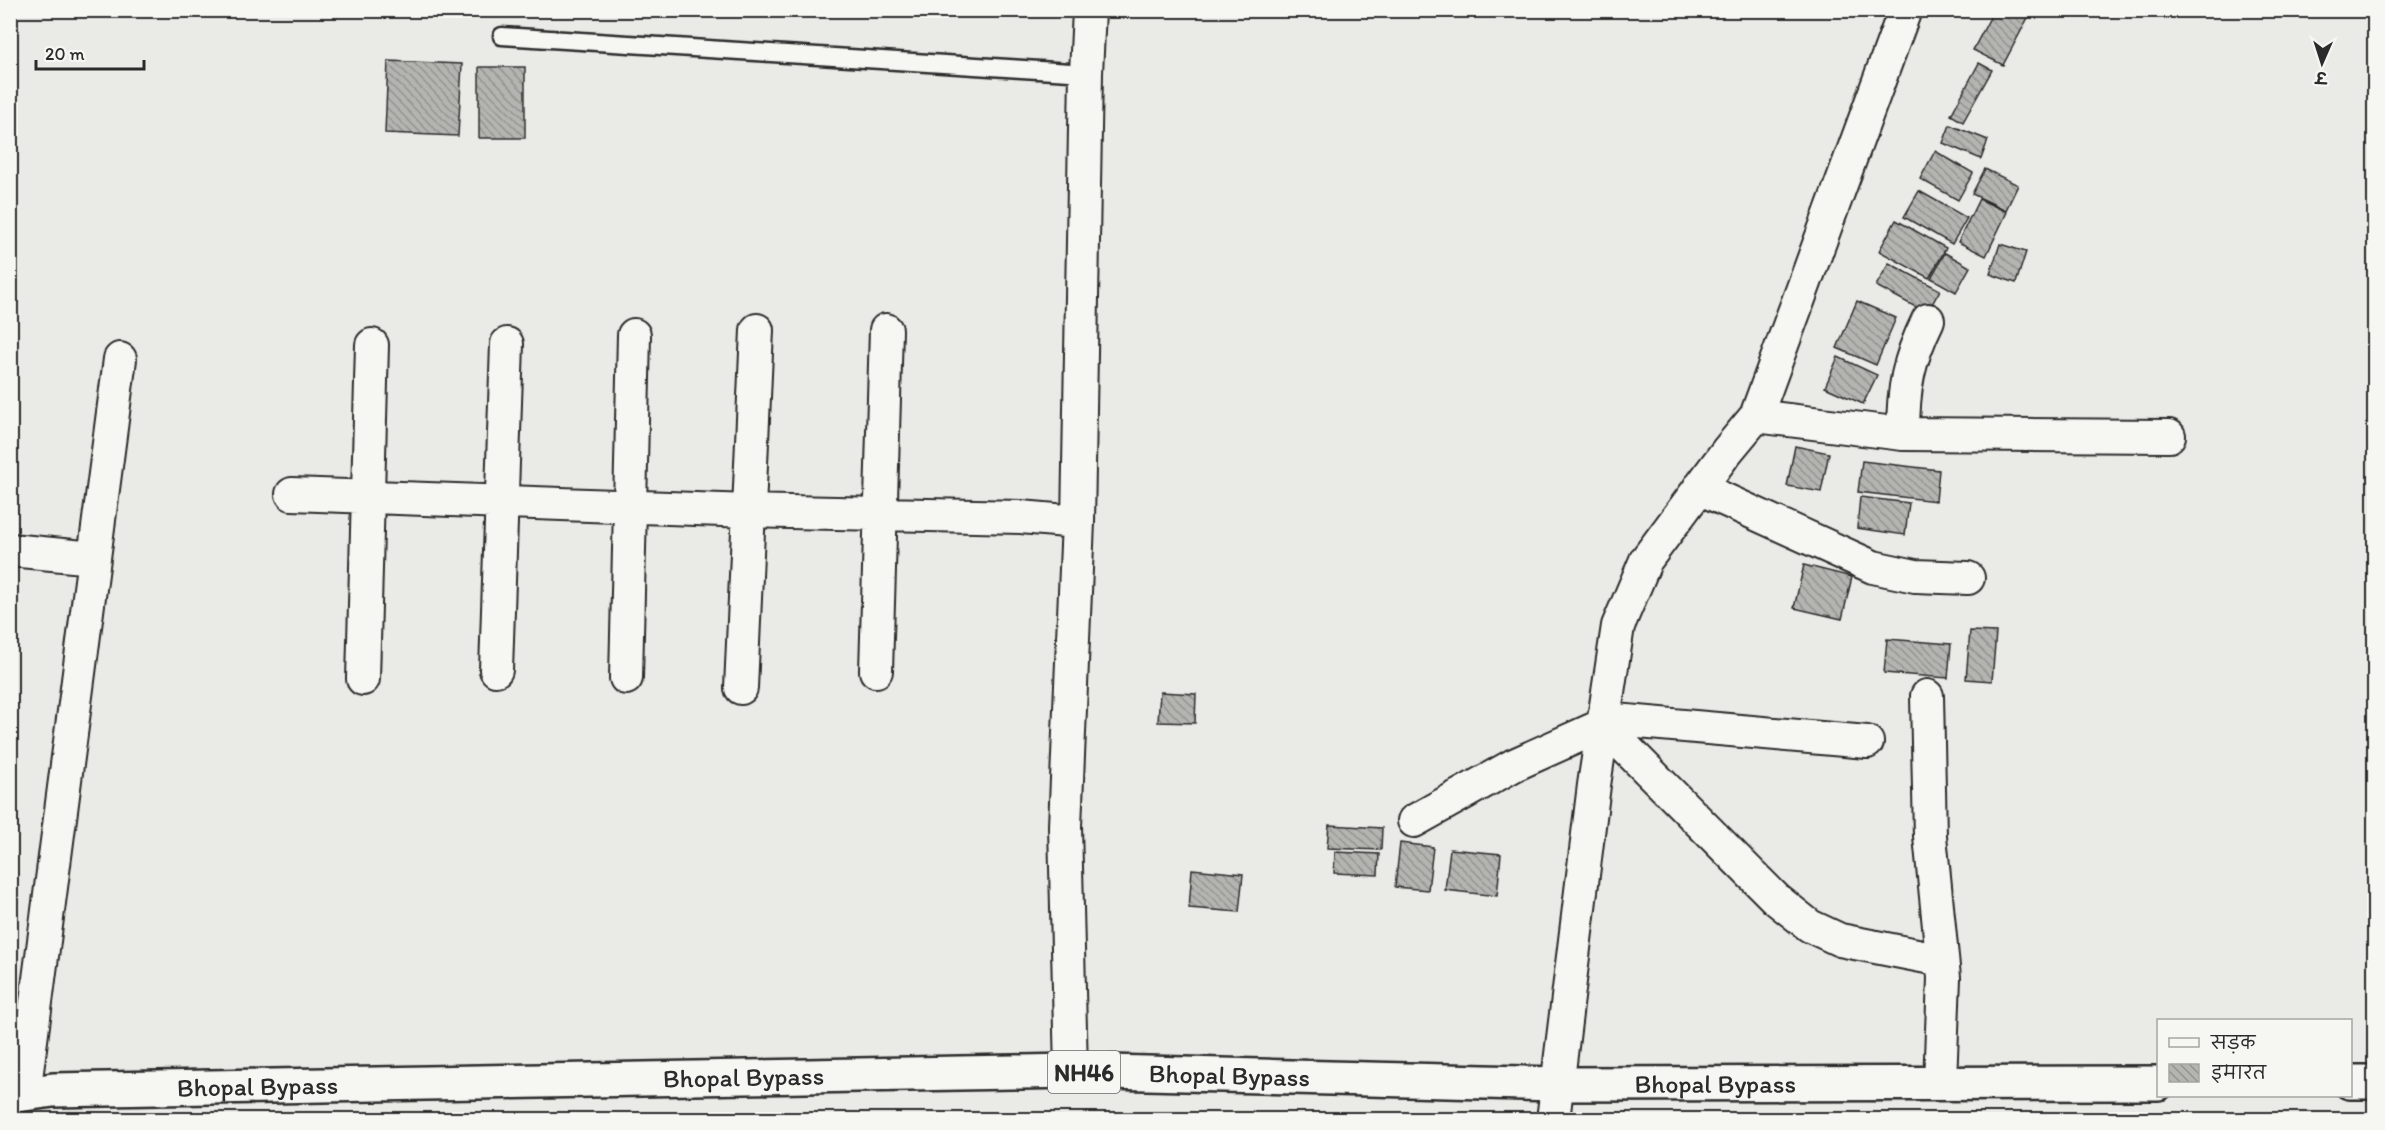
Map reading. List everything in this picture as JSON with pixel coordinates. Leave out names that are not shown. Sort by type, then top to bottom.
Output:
[{"type":"highway","name":"Bhopal Bypass","points":[[17,1095],[65,1089],[1071,1071],[1557,1084],[2157,1083]]},
{"type":"highway","points":[[2352,1082],[2374,1082]]},
{"type":"street","points":[[1071,1071],[1065,826],[1077,522],[1089,10]]},
{"type":"street","points":[[1553,1119],[1603,722],[1618,626],[1646,560],[1756,416],[1905,10]]},
{"type":"street","points":[[1903,434],[1903,394],[1908,366],[1928,320]]},
{"type":"street","points":[[741,688],[757,330]]},
{"type":"street","points":[[876,670],[886,330]]},
{"type":"street","points":[[626,678],[634,335]]},
{"type":"street","points":[[496,670],[507,344]]},
{"type":"street","points":[[363,680],[366,498],[372,345]]},
{"type":"street","points":[[17,1095],[94,558],[120,359]]},
{"type":"street","points":[[1756,416],[1903,434],[2169,436]]},
{"type":"street","points":[[1699,488],[1873,567],[1915,576],[1968,578]]},
{"type":"street","points":[[292,494],[749,511],[1021,517],[1077,522]]},
{"type":"street","points":[[10,550],[94,558]]},
{"type":"street","points":[[1927,696],[1930,836],[1943,967],[1940,1083]]},
{"type":"street","points":[[1603,722],[1776,899],[1810,926],[1840,940],[1927,956],[1936,959],[1943,967]]},
{"type":"street","points":[[1414,821],[1514,765],[1603,722],[1867,742]]},
{"type":"lane","points":[[502,36],[1086,73]]},
{"type":"building","points":[[1994,10],[2032,10],[2003,65],[1973,50]]},
{"type":"building","points":[[388,61],[462,64],[458,136],[385,133]]},
{"type":"building","points":[[1979,63],[1992,70],[1963,122],[1951,115]]},
{"type":"building","points":[[479,67],[525,67],[525,138],[479,138]]},
{"type":"building","points":[[1950,125],[1988,140],[1981,159],[1943,143]]},
{"type":"building","points":[[1935,151],[1973,173],[1958,200],[1920,179]]},
{"type":"building","points":[[1985,169],[2018,185],[2006,210],[1972,194]]},
{"type":"building","points":[[1919,191],[1967,218],[1952,244],[1904,217]]},
{"type":"building","points":[[1979,199],[2007,212],[1986,256],[1958,242]]},
{"type":"building","points":[[1896,220],[1946,248],[1929,278],[1879,251]]},
{"type":"building","points":[[2000,244],[2026,252],[2016,283],[1990,274]]},
{"type":"building","points":[[1945,253],[1970,267],[1956,292],[1931,278]]},
{"type":"building","points":[[1889,263],[1940,290],[1927,313],[1876,286]]},
{"type":"building","points":[[1857,301],[1896,318],[1876,365],[1837,348]]},
{"type":"building","points":[[1838,357],[1877,375],[1863,404],[1825,387]]},
{"type":"building","points":[[1795,446],[1829,453],[1821,492],[1787,486]]},
{"type":"building","points":[[1862,461],[1939,470],[1936,501],[1858,492]]},
{"type":"building","points":[[1860,497],[1909,503],[1905,535],[1857,528]]},
{"type":"building","points":[[1804,565],[1852,577],[1842,619],[1794,608]]},
{"type":"building","points":[[1970,631],[1996,632],[1992,681],[1966,679]]},
{"type":"building","points":[[1887,639],[1951,644],[1948,678],[1884,673]]},
{"type":"building","points":[[1160,692],[1196,694],[1195,723],[1158,722]]},
{"type":"building","points":[[1329,825],[1382,828],[1381,850],[1327,848]]},
{"type":"building","points":[[1400,843],[1433,847],[1428,890],[1395,887]]},
{"type":"building","points":[[1450,849],[1501,854],[1497,896],[1445,890]]},
{"type":"building","points":[[1335,852],[1379,854],[1378,875],[1334,873]]},
{"type":"building","points":[[1192,869],[1243,874],[1239,912],[1189,908]]}]
